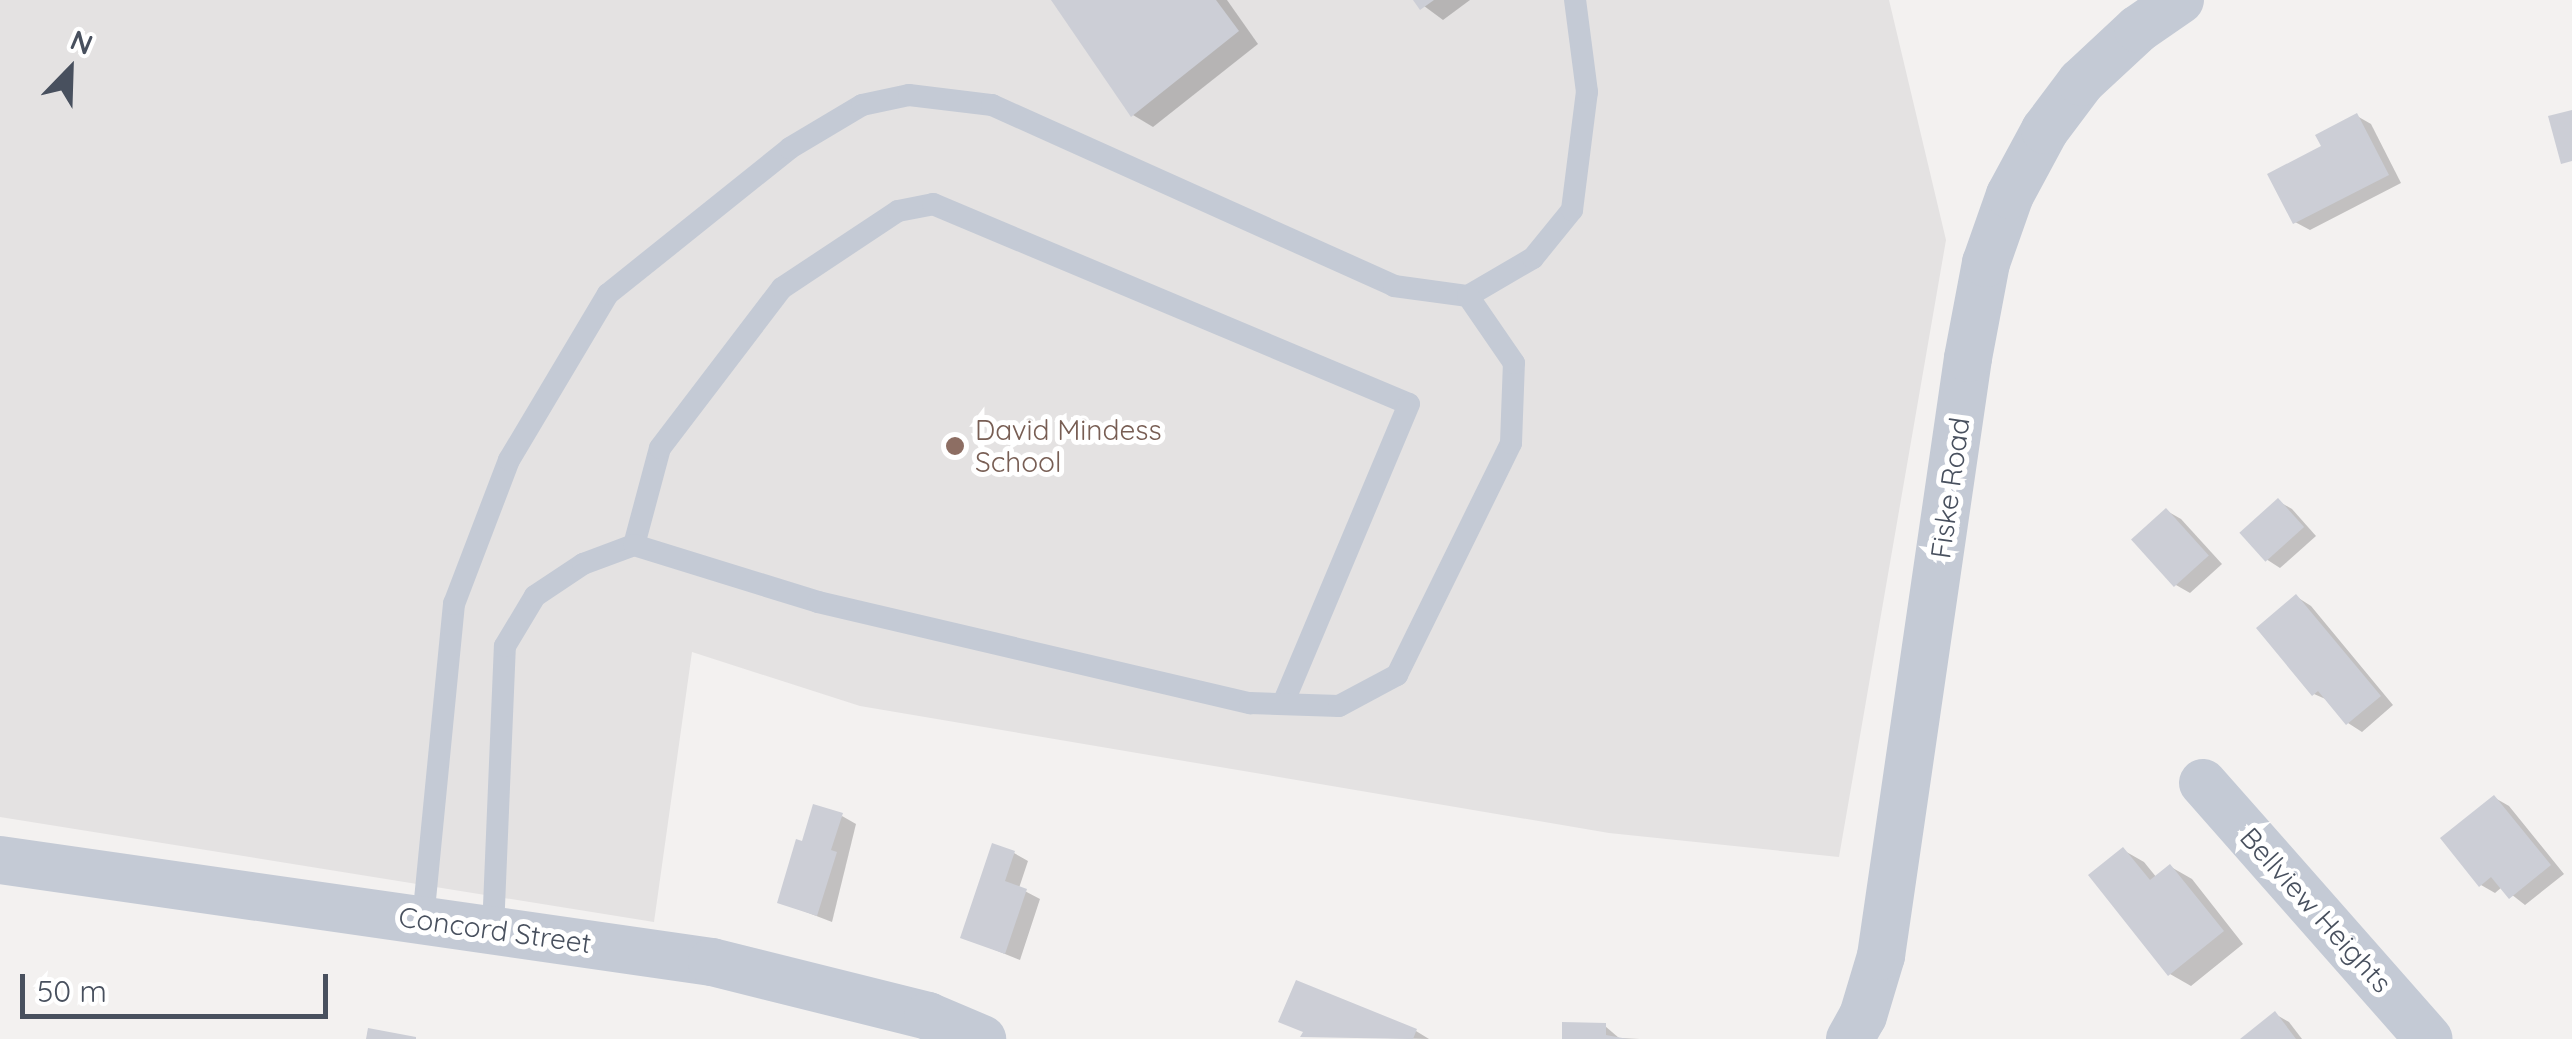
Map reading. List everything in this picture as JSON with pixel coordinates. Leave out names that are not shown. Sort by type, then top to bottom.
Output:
[{"type":"street","name":"Fiske Road","points":[[1850,1039],[1863,1016],[1881,956],[1986,263],[2010,195],[2045,130],[2081,82],[2138,29],[2180,0]]},
{"type":"street","name":"Bellview Heights","points":[[2202,783],[2428,1039]]},
{"type":"street","name":"Concord Street","points":[[0,860],[712,962],[928,1016],[982,1039]]},
{"type":"lane","points":[[422,920],[454,604],[509,460],[608,294],[790,148],[862,106],[910,95],[992,105],[1394,286],[1468,296],[1533,258],[1572,210],[1587,92],[1575,0]]},
{"type":"lane","points":[[634,546],[660,448],[782,288],[898,210],[933,204],[1409,404],[1283,704]]},
{"type":"lane","points":[[493,930],[506,646],[535,596],[583,564],[634,546],[818,602],[1042,658],[1250,703],[1339,706],[1397,675],[1510,443],[1514,363],[1468,296]]},
{"type":"shaded area","name":"David Mindess School","points":[[0,0],[1889,0],[1946,240],[1839,857],[1609,833],[860,706],[692,652],[654,922],[0,817]]},
{"type":"building","points":[[1051,0],[1216,0],[1239,31],[1131,117]]},
{"type":"building","points":[[1413,0],[1434,0],[1420,10]]},
{"type":"building","points":[[2572,110],[2572,161],[2561,164],[2548,116]]},
{"type":"building","points":[[2357,113],[2389,175],[2293,224],[2267,174],[2321,146],[2315,135]]},
{"type":"building","points":[[2278,498],[2304,527],[2265,562],[2239,533]]},
{"type":"building","points":[[2166,508],[2209,556],[2174,587],[2131,539]]},
{"type":"building","points":[[2296,594],[2381,696],[2346,725],[2318,691],[2312,696],[2256,628]]},
{"type":"building","points":[[2494,795],[2551,865],[2509,899],[2491,877],[2479,887],[2440,838]]},
{"type":"building","points":[[813,804],[843,813],[831,850],[837,852],[817,916],[777,903],[796,839],[802,841]]},
{"type":"building","points":[[992,843],[1015,851],[1005,881],[1027,889],[1005,954],[960,938]]},
{"type":"building","points":[[2123,847],[2150,880],[2170,864],[2224,931],[2168,976],[2088,875]]},
{"type":"building","points":[[1296,980],[1417,1029],[1413,1039],[1300,1037],[1303,1032],[1278,1022]]},
{"type":"building","points":[[2275,1011],[2296,1039],[2240,1039]]},
{"type":"building","points":[[1562,1022],[1606,1023],[1606,1035],[1628,1039],[1562,1039]]},
{"type":"building","points":[[368,1028],[416,1037],[416,1039],[366,1039]]},
{"type":"place","name":"David Mindess School","points":[[955,446]]}]
